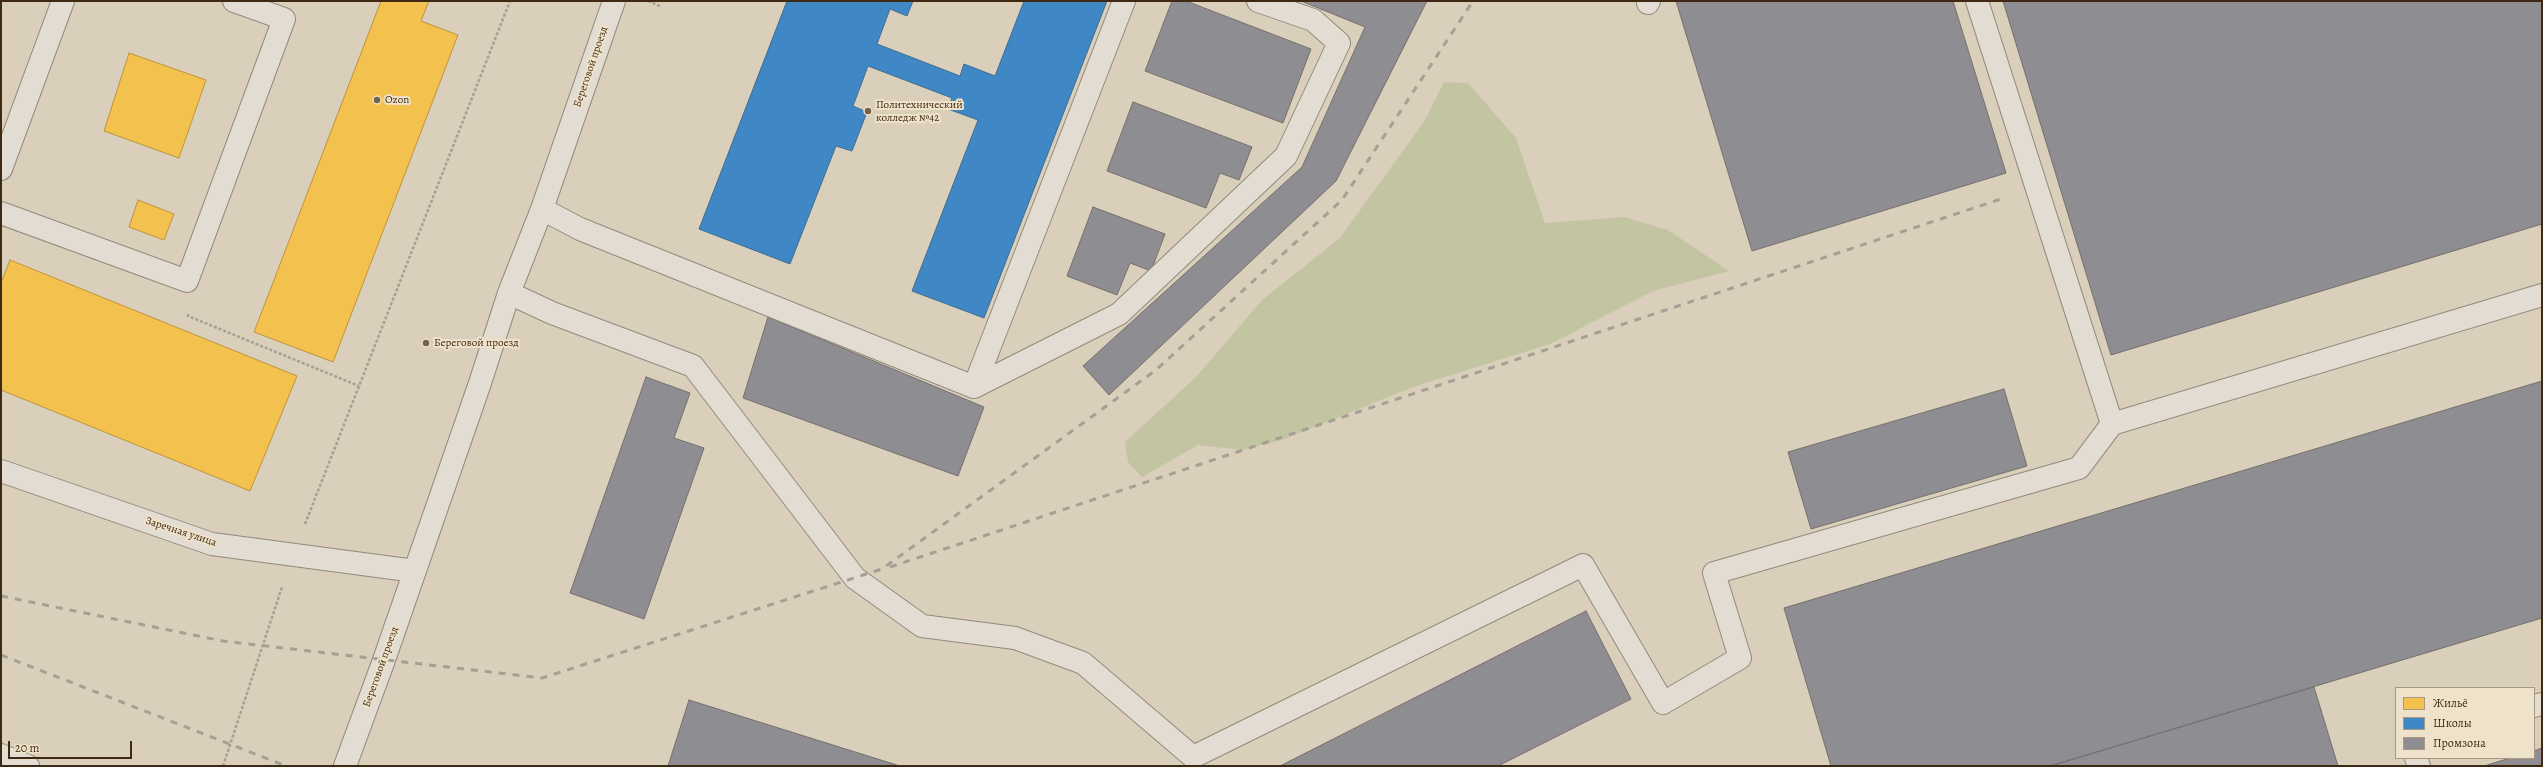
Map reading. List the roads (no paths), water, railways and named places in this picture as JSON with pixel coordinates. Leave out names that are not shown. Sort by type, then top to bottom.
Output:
[{"type":"street","points":[[1,169],[63,1]]},
{"type":"street","points":[[1,213],[187,281],[284,19],[234,1]]},
{"type":"street","name":"Береговой проезд","points":[[345,766],[415,571],[509,293],[542,209],[614,1]]},
{"type":"street","points":[[974,387],[1124,1]]},
{"type":"street","points":[[542,209],[580,229],[974,387],[1119,314],[1286,156],[1340,43],[1313,20],[1258,1]]},
{"type":"street","points":[[1977,1],[2112,424]]},
{"type":"street","points":[[509,293],[552,313],[692,366],[856,578],[922,626],[1015,638],[1083,662],[1193,757],[1583,565],[1663,703],[1740,658],[1714,573],[2079,468],[2112,424],[2542,295]]},
{"type":"street","name":"Заречная улица","points":[[1,471],[212,544],[415,571]]},
{"type":"street","points":[[1,756],[28,766]]},
{"type":"railway","points":[[1,596],[223,641],[542,678],[882,569],[1156,370],[1342,200],[1473,1]]},
{"type":"railway","points":[[890,567],[2001,199]]},
{"type":"railway","points":[[1,655],[286,766]]},
{"type":"place","name":"Ozon","points":[[377,100]]},
{"type":"place","name":"Политехнический колледж №42","points":[[868,111]]},
{"type":"place","name":"Береговой проезд","points":[[426,343]]}]
